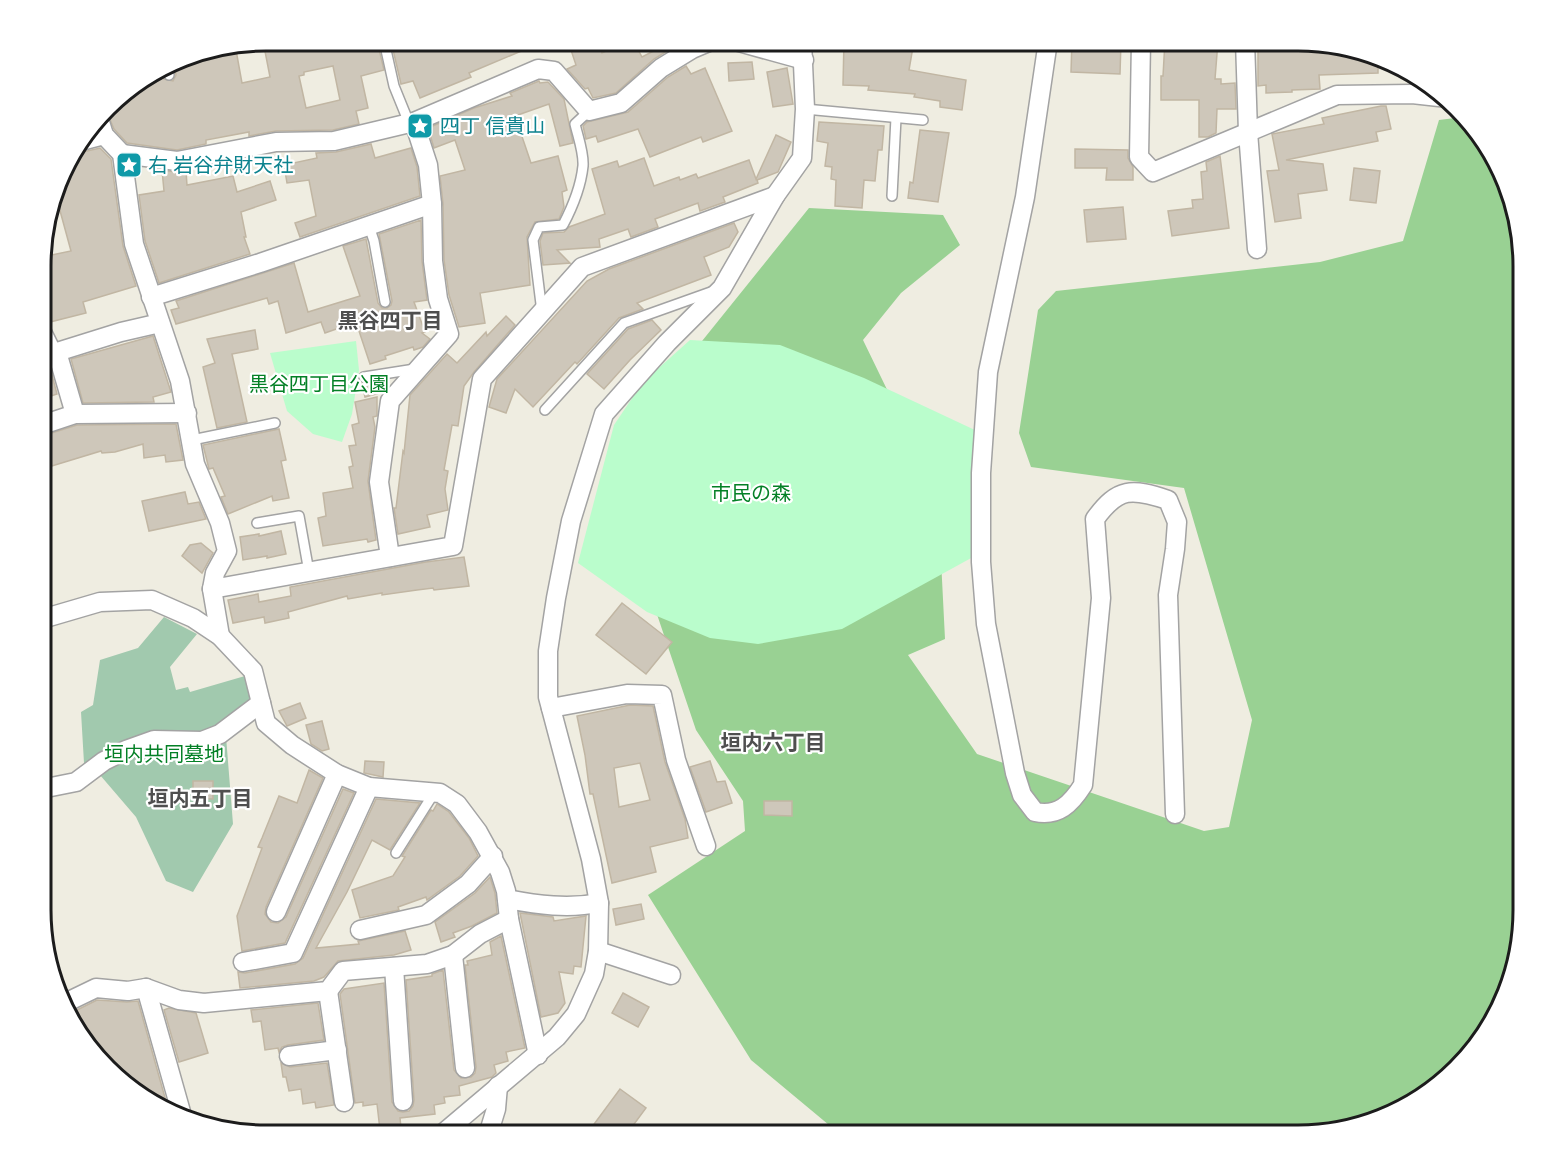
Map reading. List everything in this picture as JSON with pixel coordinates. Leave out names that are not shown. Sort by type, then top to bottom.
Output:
[{"type":"street","points":[[122,154],[177,161],[276,142],[334,141],[411,123],[538,69],[554,71],[589,111],[621,103],[661,68],[689,51]]},
{"type":"street","points":[[771,51],[804,60]]},
{"type":"street","points":[[453,1125],[558,1037],[576,1014],[594,974],[598,951],[599,903],[591,859],[548,697],[548,651],[571,521],[604,414],[667,343],[722,288],[775,196],[802,158],[805,109],[803,51]]},
{"type":"street","points":[[1047,51],[1025,197],[988,372],[981,473],[981,562],[986,624],[1009,750],[1022,795],[1035,812],[1047,814],[1058,811],[1074,798],[1083,785],[1101,598],[1095,519],[1105,505],[1121,493],[1146,493],[1168,500],[1177,522],[1168,594],[1175,814]]},
{"type":"street","points":[[1141,51],[1139,157],[1153,172],[1337,95],[1412,94],[1430,96]]},
{"type":"street","points":[[1245,51],[1248,132],[1257,249]]},
{"type":"street","points":[[390,557],[379,482],[390,400],[449,334],[438,299],[428,165],[411,123]]},
{"type":"street","points":[[101,127],[122,154],[134,244],[180,381],[195,464],[220,522],[226,551],[215,573],[212,589],[220,636]]},
{"type":"street","points":[[212,589],[453,546],[482,379],[582,267],[775,196]]},
{"type":"street","points":[[151,297],[260,264],[432,204]]},
{"type":"street","points":[[75,414],[57,352],[121,332],[160,323]]},
{"type":"street","points":[[51,422],[75,414],[187,413]]},
{"type":"street","points":[[51,617],[100,602],[152,600],[193,618],[220,636],[252,671],[266,723],[292,745],[337,774],[369,787],[440,794],[457,804],[493,856],[500,872],[538,1055]]},
{"type":"street","points":[[551,708],[627,694],[662,694],[676,760],[706,846]]},
{"type":"street","points":[[51,787],[76,782],[104,761],[154,740],[202,741],[220,734],[261,703]]},
{"type":"street","points":[[276,912],[337,774]]},
{"type":"street","points":[[243,962],[293,953],[369,787]]},
{"type":"street","points":[[360,930],[426,915],[468,884],[493,856]]},
{"type":"street","points":[[507,899],[545,906],[581,906],[599,903]]},
{"type":"street","points":[[344,1102],[328,991],[343,971],[427,964],[453,955],[480,934],[509,919]]},
{"type":"street","points":[[598,951],[671,975]]},
{"type":"street","points":[[453,955],[465,1068]]},
{"type":"street","points":[[394,967],[403,1101]]},
{"type":"street","points":[[71,1000],[96,988],[128,992],[146,988],[179,1000],[204,1003],[328,991]]},
{"type":"street","points":[[146,988],[180,1107]]},
{"type":"street","points":[[289,1056],[337,1050]]},
{"type":"street","points":[[491,1125],[496,1109],[498,1086]]},
{"type":"lane","points":[[386,51],[394,86],[411,123]]},
{"type":"lane","points":[[805,109],[923,120]]},
{"type":"lane","points":[[542,312],[533,240],[539,227],[563,225],[567,218],[579,184],[583,164],[575,124],[589,111]]},
{"type":"lane","points":[[892,196],[896,118]]},
{"type":"lane","points":[[369,226],[374,241],[385,302]]},
{"type":"lane","points":[[545,410],[624,323],[722,288]]},
{"type":"lane","points":[[51,340],[57,352]]},
{"type":"lane","points":[[364,377],[418,369]]},
{"type":"lane","points":[[192,441],[275,423]]},
{"type":"lane","points":[[258,523],[299,516],[309,572]]},
{"type":"lane","points":[[396,853],[434,793]]},
{"type":"green space","points":[[1454,118],[1484,158],[1502,197],[1513,252],[1513,924],[1502,979],[1477,1030],[1440,1072],[1418,1089],[1380,1109],[1340,1121],[1312,1125],[829,1125],[751,1060],[648,895],[745,831],[743,801],[696,730],[640,564],[661,392],[809,208],[943,215],[960,245],[901,293],[863,340],[911,439],[937,480],[945,639],[908,655],[977,754],[1204,831],[1229,827],[1252,720],[1184,488],[1031,467],[1019,433],[1038,310],[1056,291],[1320,262],[1403,241],[1439,120]]},
{"type":"green space","name":"市民の森","points":[[690,340],[780,345],[864,378],[977,431],[973,557],[842,629],[758,644],[710,638],[647,612],[578,563],[614,425],[643,382]]},
{"type":"green space","name":"黒谷四丁目公園","points":[[356,341],[359,370],[352,414],[342,442],[313,434],[287,411],[270,353]]},
{"type":"green space","name":"垣内共同墓地","points":[[164,617],[197,634],[170,667],[176,690],[188,687],[190,692],[245,676],[253,701],[225,724],[233,824],[193,892],[166,881],[136,817],[100,775],[93,776],[84,763],[81,712],[93,705],[100,660],[138,648]]},
{"type":"building","points":[[265,51],[379,51],[384,70],[361,76],[368,108],[356,111],[359,124],[333,130],[276,131],[249,136],[249,132],[206,140],[206,144],[177,150],[127,143],[114,129],[110,118],[146,87],[164,77],[173,81],[175,71],[210,58],[237,53],[242,83],[270,77]],"holes":[[[333,66],[340,100],[306,108],[299,76],[304,75],[304,72]]]},
{"type":"building","points":[[393,51],[521,51],[469,73],[471,77],[420,98],[413,81],[401,84]]},
{"type":"building","points":[[571,51],[601,51],[602,53],[639,51],[642,57],[654,51],[667,51],[654,59],[616,93],[593,98],[588,88],[585,89],[567,69],[576,65]]},
{"type":"building","points":[[844,51],[912,51],[909,70],[966,80],[962,110],[940,107],[940,101],[914,97],[915,94],[868,90],[869,86],[843,85]]},
{"type":"building","points":[[1072,51],[1121,51],[1120,74],[1071,72]]},
{"type":"building","points":[[1164,51],[1217,51],[1215,79],[1221,79],[1221,84],[1235,83],[1236,109],[1217,109],[1216,133],[1208,137],[1199,137],[1199,100],[1161,100],[1161,76],[1163,76]]},
{"type":"building","points":[[1258,51],[1312,51],[1354,58],[1378,66],[1378,73],[1319,75],[1320,89],[1266,93],[1266,85],[1258,86]]},
{"type":"building","points":[[752,62],[754,79],[729,81],[728,63]]},
{"type":"building","points":[[686,66],[691,74],[705,68],[732,131],[703,142],[701,137],[650,157],[638,129],[598,142],[596,136],[586,139],[583,126],[587,122],[628,112],[668,77]]},
{"type":"building","points":[[787,68],[793,104],[773,107],[767,72]]},
{"type":"building","points":[[539,81],[540,83],[548,82],[564,99],[573,143],[560,146],[549,104],[515,116],[531,163],[558,156],[567,190],[562,192],[564,207],[559,219],[535,222],[527,237],[530,285],[480,293],[485,323],[459,327],[449,295],[444,260],[440,176],[465,170],[455,140],[434,148],[428,128],[474,108],[512,96],[510,93]]},
{"type":"building","points":[[1386,106],[1391,129],[1376,132],[1378,141],[1286,160],[1323,164],[1327,190],[1298,194],[1301,218],[1275,222],[1267,171],[1279,170],[1272,134],[1324,124],[1322,118]]},
{"type":"building","points":[[819,122],[884,126],[882,150],[878,150],[875,181],[864,180],[862,208],[835,206],[836,180],[831,179],[832,167],[825,166],[828,143],[817,141]]},
{"type":"building","points":[[920,130],[949,133],[938,202],[908,198],[910,182],[913,183]]},
{"type":"building","points":[[776,135],[791,142],[778,172],[723,197],[725,202],[700,211],[698,203],[655,219],[658,227],[631,237],[628,229],[599,239],[600,247],[557,250],[570,263],[543,265],[540,241],[543,233],[564,232],[569,227],[605,214],[592,169],[617,161],[619,167],[644,158],[654,186],[679,177],[680,180],[696,174],[698,178],[749,160],[756,179]]},
{"type":"building","points":[[371,144],[375,158],[411,148],[417,167],[420,196],[300,237],[295,223],[316,216],[309,180],[287,183],[284,165],[317,158],[316,153],[336,152]]},
{"type":"building","points":[[100,148],[111,159],[123,246],[136,286],[83,302],[86,313],[51,322],[51,255],[71,251],[59,207],[67,184],[84,152]]},
{"type":"building","points":[[1075,149],[1128,150],[1128,158],[1133,167],[1133,180],[1106,180],[1107,168],[1075,168]]},
{"type":"building","points":[[1220,156],[1229,228],[1172,236],[1168,211],[1193,208],[1192,200],[1203,199],[1201,172],[1207,171],[1206,162]]},
{"type":"building","points":[[1354,168],[1380,171],[1376,203],[1350,200]]},
{"type":"building","points":[[162,170],[186,171],[187,185],[233,176],[237,192],[270,181],[276,200],[241,212],[246,237],[244,237],[250,254],[159,283],[145,241],[139,195],[164,191]]},
{"type":"building","points":[[1123,207],[1126,239],[1087,242],[1084,210]]},
{"type":"building","points":[[421,220],[422,261],[427,300],[414,302],[425,332],[422,333],[430,339],[423,347],[414,350],[413,347],[385,356],[386,359],[370,364],[356,322],[325,333],[321,322],[286,333],[278,301],[269,304],[267,298],[176,324],[171,310],[179,308],[176,301],[294,263],[308,312],[360,296],[343,246],[366,239],[378,303],[382,308],[387,308],[392,301],[379,234]]},
{"type":"building","points":[[734,223],[738,232],[729,247],[704,257],[711,275],[637,303],[643,309],[619,318],[533,407],[515,389],[506,413],[489,407],[497,379],[587,281],[609,269]]},
{"type":"building","points":[[506,316],[515,325],[464,386],[458,426],[452,425],[444,470],[448,471],[445,489],[448,510],[427,515],[430,527],[398,534],[394,508],[396,508],[403,451],[404,453],[410,395],[447,354],[457,363],[486,332],[487,336]]},
{"type":"building","points":[[652,320],[661,330],[604,389],[587,374],[628,329]]},
{"type":"building","points":[[255,330],[258,349],[232,354],[247,422],[217,428],[203,367],[215,363],[207,339]]},
{"type":"building","points":[[153,336],[171,392],[153,397],[154,402],[83,403],[71,359]]},
{"type":"building","points":[[51,371],[57,394],[51,396]]},
{"type":"building","points":[[383,381],[386,389],[383,392],[365,397],[362,383]]},
{"type":"building","points":[[377,397],[377,416],[373,417],[375,427],[368,481],[376,540],[368,542],[367,539],[323,546],[318,518],[326,516],[323,493],[353,488],[349,467],[353,466],[349,446],[356,445],[352,425],[359,423],[355,402]]},
{"type":"building","points":[[176,424],[183,460],[166,462],[165,455],[144,458],[143,444],[115,452],[102,453],[101,451],[51,466],[51,433],[77,425]]},
{"type":"building","points":[[279,429],[286,460],[281,461],[289,498],[273,501],[272,496],[228,514],[221,497],[225,496],[213,468],[209,469],[203,445]]},
{"type":"building","points":[[185,492],[188,504],[199,502],[206,519],[149,531],[142,501]]},
{"type":"building","points":[[281,531],[286,554],[243,560],[240,537]]},
{"type":"building","points":[[201,543],[213,553],[202,573],[182,556],[190,545]]},
{"type":"building","points":[[464,557],[469,586],[382,595],[382,593],[348,599],[347,596],[288,612],[289,618],[265,623],[264,617],[233,623],[228,600],[258,594],[259,602],[291,596],[290,587]]},
{"type":"building","points":[[622,603],[672,642],[646,674],[596,635]]},
{"type":"building","points":[[300,703],[306,718],[287,726],[279,711]]},
{"type":"building","points":[[630,705],[653,706],[665,762],[685,819],[688,838],[650,847],[656,872],[612,883],[593,794],[590,794],[577,716]],"holes":[[[640,763],[650,800],[619,807],[614,768]]]},
{"type":"building","points":[[322,721],[329,749],[322,751],[311,744],[306,725]]},
{"type":"building","points":[[365,761],[384,762],[383,777],[364,773]]},
{"type":"building","points":[[710,761],[717,782],[725,781],[732,803],[706,812],[690,767]]},
{"type":"building","points":[[309,770],[323,778],[266,907],[265,914],[271,922],[278,923],[286,917],[343,789],[354,793],[285,943],[242,951],[237,916],[262,848],[258,847],[279,796],[297,803]]},
{"type":"building","points":[[193,781],[213,781],[213,799],[193,798]]},
{"type":"building","points":[[376,799],[420,803],[390,850],[372,840],[316,948],[359,944],[358,941],[405,931],[411,950],[394,955],[338,961],[324,977],[314,981],[240,988],[238,972],[245,973],[295,964],[303,958]]},
{"type":"building","points":[[764,801],[792,801],[792,816],[764,815]]},
{"type":"building","points":[[437,804],[449,812],[469,838],[478,856],[460,876],[427,900],[426,897],[398,907],[399,910],[360,918],[352,890],[393,876],[405,857],[402,856]]},
{"type":"building","points":[[490,877],[495,893],[497,913],[453,933],[455,937],[441,942],[435,922],[475,893]]},
{"type":"building","points":[[641,904],[644,919],[616,925],[613,909]]},
{"type":"building","points":[[520,913],[553,917],[554,921],[586,916],[581,967],[574,966],[573,974],[559,972],[565,1003],[558,1013],[541,1017]]},
{"type":"building","points":[[501,936],[525,1048],[506,1052],[508,1061],[494,1065],[496,1073],[492,1077],[459,1086],[460,1095],[444,1097],[445,1103],[434,1105],[435,1114],[400,1118],[401,1125],[379,1125],[377,1104],[363,1106],[363,1102],[355,1103],[340,994],[344,989],[384,983],[392,1102],[398,1111],[409,1111],[414,1100],[406,980],[432,976],[443,970],[454,1070],[461,1078],[471,1077],[476,1067],[465,965],[468,965],[467,961],[492,955],[490,942]]},
{"type":"building","points":[[623,993],[649,1007],[638,1027],[612,1013]]},
{"type":"building","points":[[97,1000],[138,1001],[166,1100],[135,1081],[104,1052],[87,1030],[77,1010]]},
{"type":"building","points":[[318,1003],[324,1040],[288,1045],[282,1047],[279,1052],[278,1048],[265,1050],[261,1021],[253,1022],[251,1010]]},
{"type":"building","points":[[169,1008],[196,1013],[208,1053],[179,1062],[164,1010]]},
{"type":"building","points":[[281,1063],[290,1067],[327,1063],[334,1105],[316,1108],[315,1102],[303,1104],[301,1089],[289,1091],[286,1077],[283,1077]]},
{"type":"building","points":[[620,1089],[646,1108],[633,1125],[593,1125]]},
{"type":"place","name":"四丁 信貴山","points":[[420,126]]},
{"type":"place","name":"右 岩谷弁財天社","points":[[129,165]]},
{"type":"district","name":"黒谷四丁目","points":[[390,321]]},
{"type":"district","name":"垣内六丁目","points":[[773,743]]},
{"type":"district","name":"垣内五丁目","points":[[200,799]]}]
